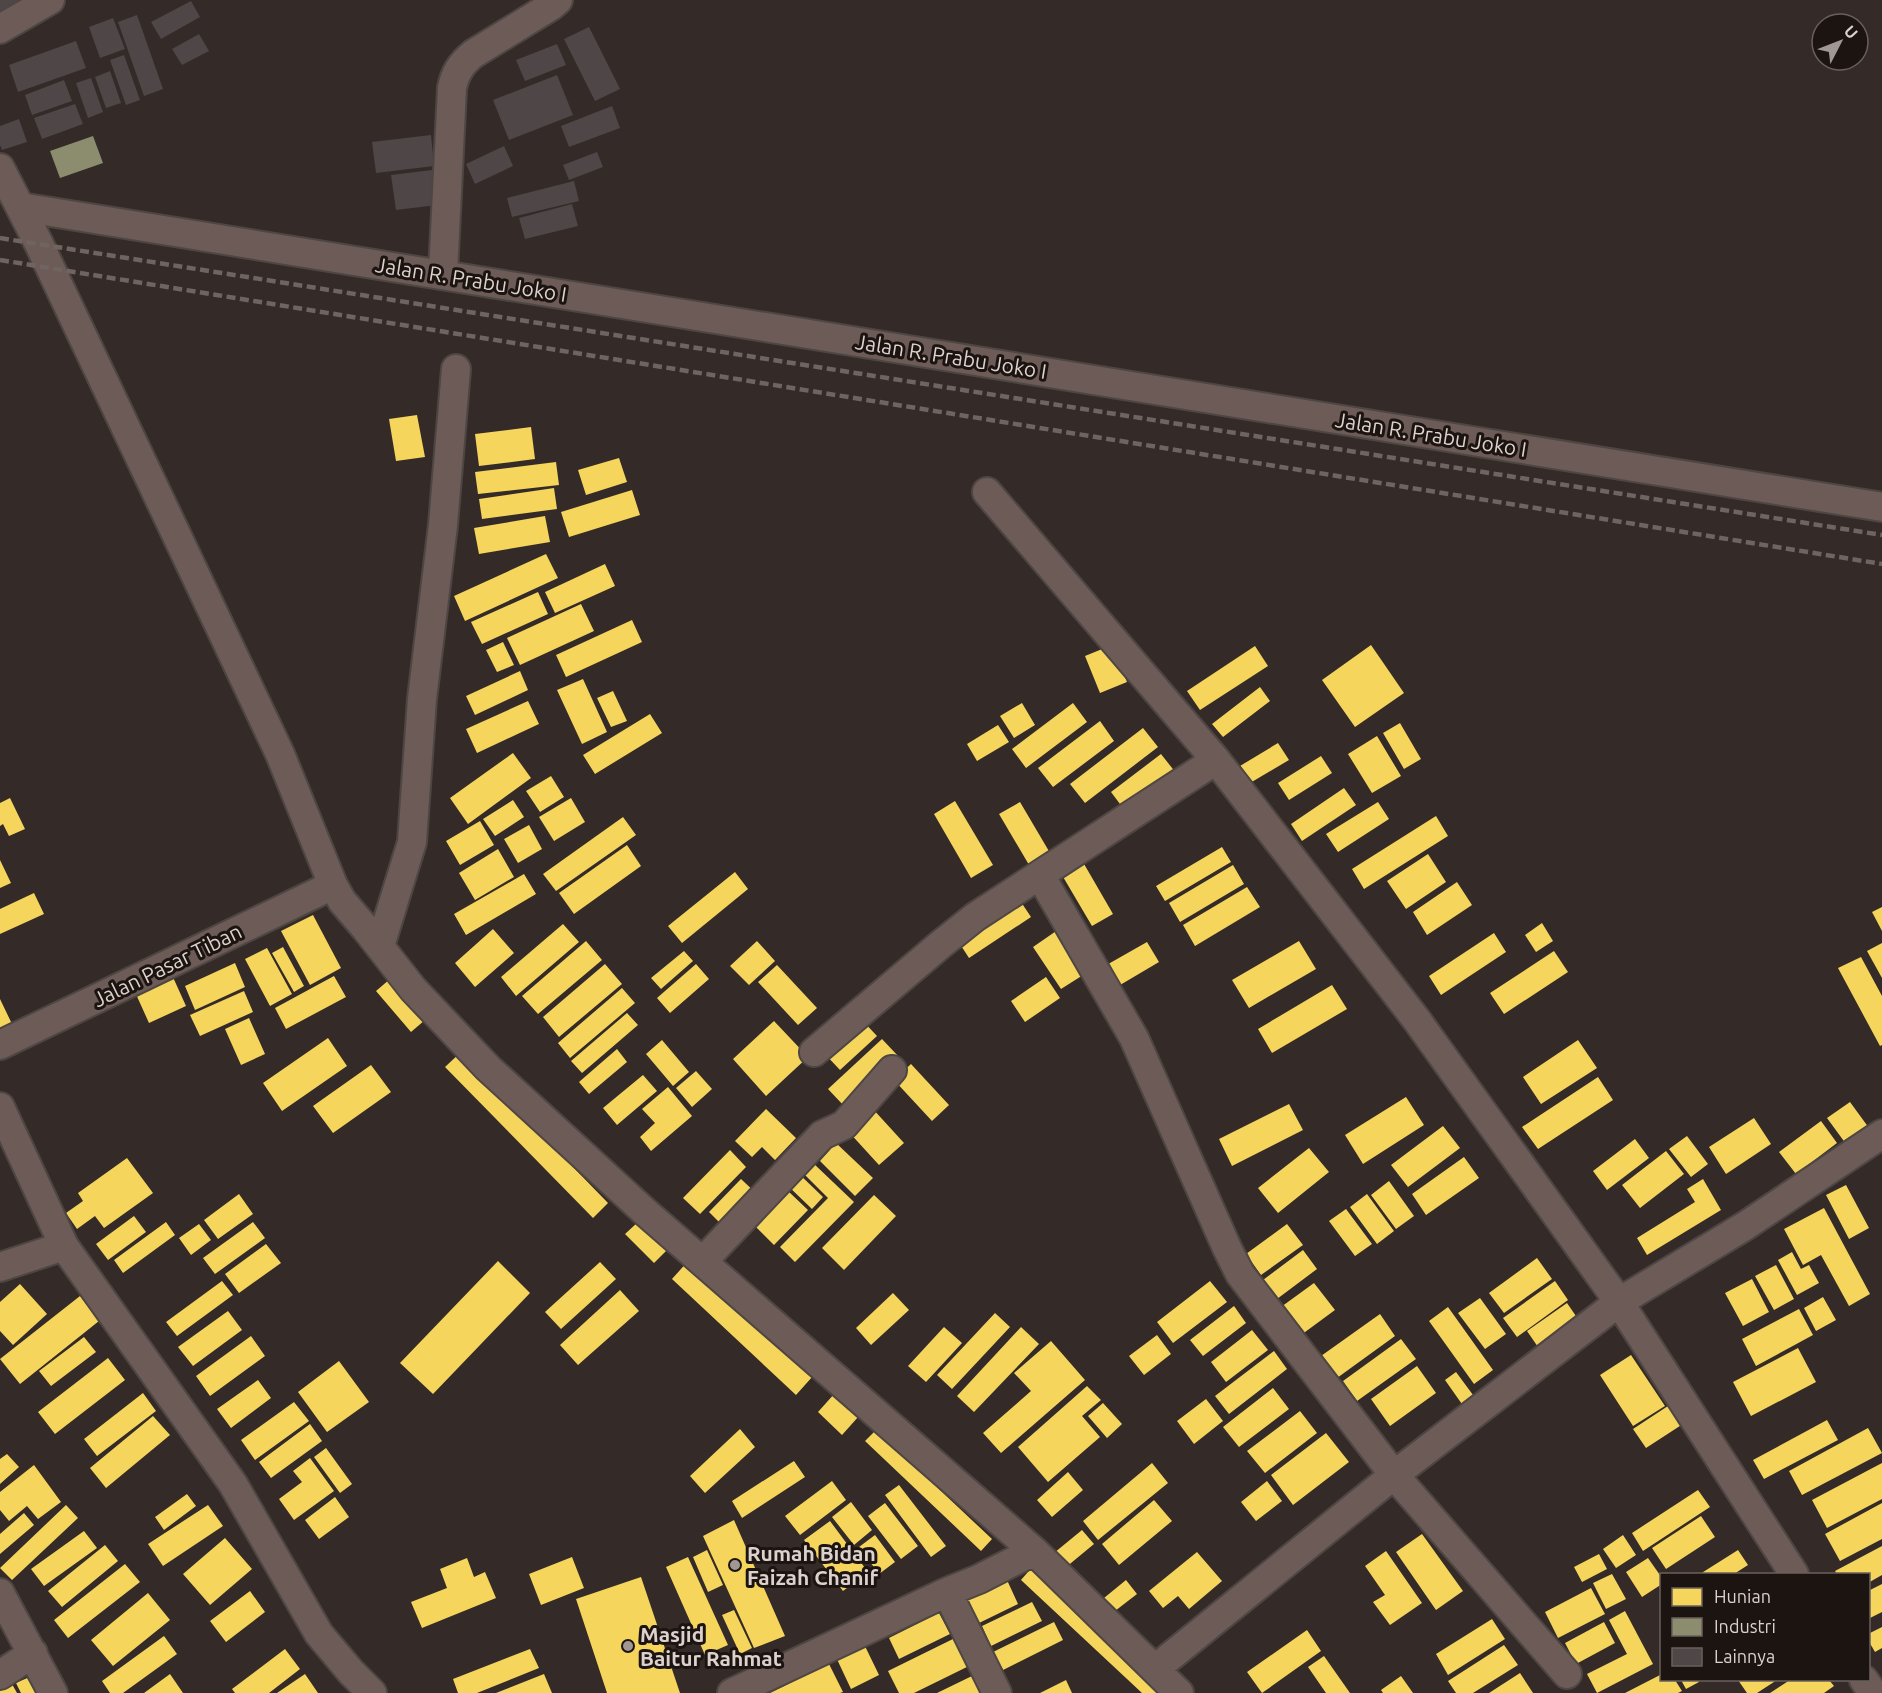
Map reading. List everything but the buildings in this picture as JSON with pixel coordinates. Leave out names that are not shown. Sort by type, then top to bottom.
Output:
[{"type":"street","points":[[0,29],[50,0]]},
{"type":"street","points":[[443,274],[454,75],[473,54],[558,0]]},
{"type":"street","points":[[0,168],[51,268],[280,754],[338,893],[413,989],[488,1068],[1179,1693]]},
{"type":"street","name":"Jalan R. Prabu Joko I","points":[[20,207],[1882,507]]},
{"type":"street","points":[[373,938],[412,842],[422,699],[443,525],[456,369]]},
{"type":"street","points":[[987,492],[1216,760],[1416,1020],[1619,1302],[1793,1573]]},
{"type":"street","points":[[814,1052],[975,917],[1216,760]]},
{"type":"street","points":[[1040,874],[1134,1038],[1240,1274],[1394,1475],[1567,1674]]},
{"type":"street","name":"Jalan Pasar Tiban","points":[[0,1045],[338,893]]},
{"type":"street","points":[[703,1261],[822,1135],[844,1125],[892,1070]]},
{"type":"street","points":[[0,1107],[64,1246],[233,1484],[319,1634],[372,1693]]},
{"type":"street","points":[[1155,1669],[1394,1475],[1619,1302],[1745,1226],[1882,1134]]},
{"type":"street","points":[[0,1267],[64,1246]]},
{"type":"street","points":[[732,1693],[979,1579],[1025,1555]]},
{"type":"street","points":[[947,1592],[997,1693]]},
{"type":"street","points":[[0,1593],[53,1693]]},
{"type":"street","points":[[0,1675],[33,1653]]},
{"type":"railway","points":[[0,238],[1882,535]]},
{"type":"railway","points":[[0,260],[1882,564]]},
{"type":"place","name":"Rumah Bidan Faizah Chanif","points":[[735,1565]]},
{"type":"place","name":"Masjid Baitur Rahmat","points":[[628,1646]]}]
